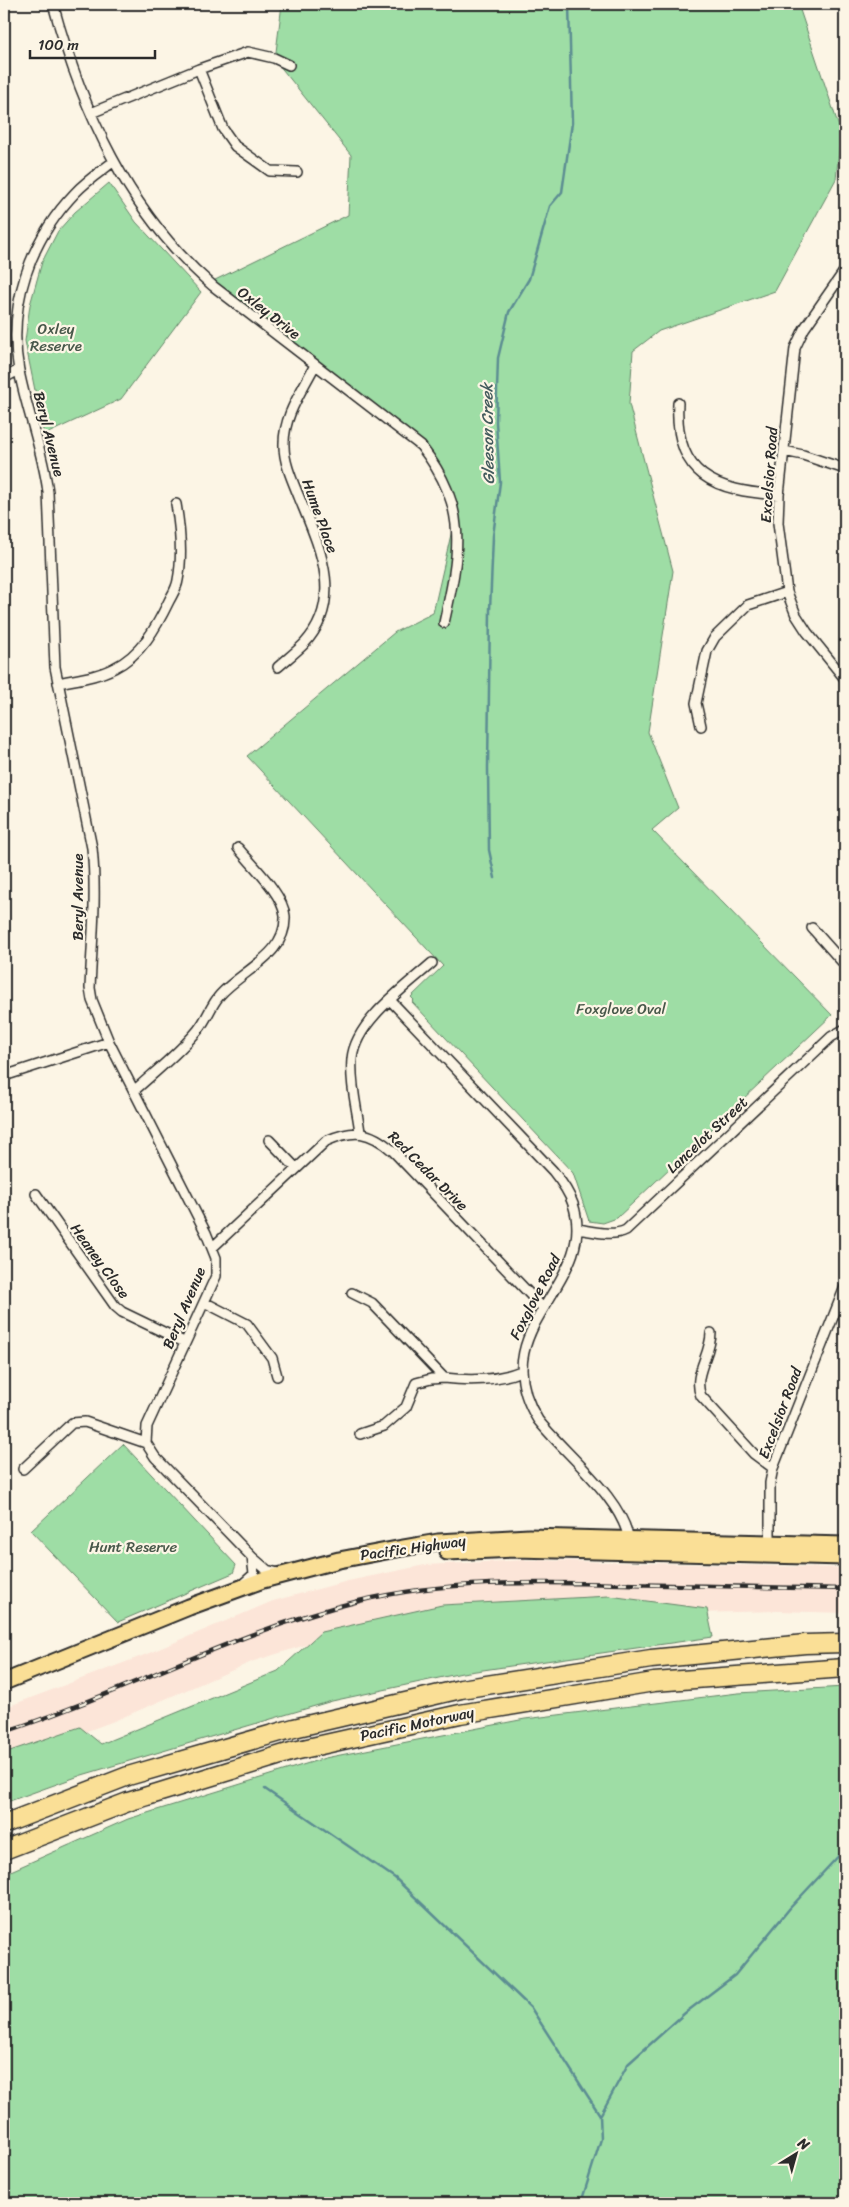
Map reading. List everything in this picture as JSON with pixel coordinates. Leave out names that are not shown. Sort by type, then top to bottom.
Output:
[{"type":"highway","name":"Pacific Motorway","points":[[4,1824],[137,1774],[294,1728],[461,1689],[651,1659],[805,1644],[845,1643]]},
{"type":"highway","name":"Pacific Motorway","points":[[4,1850],[128,1802],[294,1751],[460,1714],[654,1682],[845,1668]]},
{"type":"main road","name":"Pacific Highway","points":[[4,1682],[236,1589],[288,1573],[369,1554],[438,1542],[529,1537],[629,1546]]},
{"type":"main road","name":"Pacific Highway","points":[[770,1550],[845,1545]]},
{"type":"main road","name":"Pacific Highway","points":[[4,1691],[233,1599],[339,1568],[438,1552],[629,1546],[770,1550],[845,1558]]},
{"type":"street","name":"Oxley Drive","points":[[53,4],[91,113],[113,162],[149,218],[191,268],[421,446],[436,465],[450,495],[458,531],[444,623]]},
{"type":"street","points":[[91,113],[199,69],[248,52],[274,58],[289,65]]},
{"type":"street","points":[[199,69],[223,129],[235,146],[270,171],[297,172]]},
{"type":"street","name":"Beryl Avenue","points":[[113,162],[83,185],[58,213],[39,243],[26,271],[20,296],[16,327],[19,370],[45,468],[48,492],[53,644],[58,683],[89,832],[94,871],[90,988],[92,1000],[109,1042],[213,1247],[216,1258],[216,1276],[146,1426],[146,1443]]},
{"type":"street","name":"Excelsior Road","points":[[845,270],[798,340],[792,368],[779,495],[778,523],[787,592],[796,615],[807,632],[845,679]]},
{"type":"street","name":"Hume Place","points":[[278,667],[305,643],[320,619],[327,590],[323,557],[292,479],[284,447],[286,428],[292,409],[315,365]]},
{"type":"street","points":[[4,378],[19,370]]},
{"type":"street","points":[[678,403],[677,422],[682,445],[689,461],[702,474],[712,481],[736,491],[779,495]]},
{"type":"street","points":[[784,451],[803,455],[845,469]]},
{"type":"street","points":[[58,683],[94,676],[114,668],[131,658],[153,632],[178,582],[180,526],[176,504]]},
{"type":"street","points":[[701,726],[696,703],[708,651],[715,637],[748,605],[787,592]]},
{"type":"street","points":[[135,1090],[191,1038],[205,1021],[220,994],[274,949],[281,937],[285,914],[282,904],[238,848]]},
{"type":"street","points":[[812,928],[845,965]]},
{"type":"street","points":[[213,1247],[326,1141],[343,1134],[360,1132],[352,1069],[354,1046],[367,1024],[390,1000],[432,964]]},
{"type":"street","name":"Foxglove Road","points":[[390,1000],[553,1171],[571,1199],[578,1229],[574,1247],[567,1268],[531,1329],[524,1350],[521,1370],[526,1399],[538,1420],[603,1491],[627,1528],[629,1546]]},
{"type":"street","name":"Lancelot Street","points":[[578,1229],[611,1233],[620,1233],[626,1230],[830,1037],[845,1029]]},
{"type":"street","points":[[4,1076],[109,1042]]},
{"type":"street","name":"Red Cedar Drive","points":[[360,1132],[381,1141],[393,1151],[543,1308]]},
{"type":"street","points":[[269,1140],[296,1168]]},
{"type":"street","name":"Heaney Close","points":[[36,1194],[115,1306],[122,1312],[184,1342]]},
{"type":"street","name":"Excelsior Road","points":[[770,1550],[770,1483],[773,1468],[845,1287]]},
{"type":"street","points":[[352,1293],[372,1303],[444,1378]]},
{"type":"street","points":[[204,1302],[247,1324],[272,1358],[277,1376]]},
{"type":"street","points":[[711,1333],[709,1350],[697,1384],[701,1396],[754,1454],[773,1468]]},
{"type":"street","points":[[360,1434],[384,1426],[406,1407],[416,1384],[431,1379],[461,1380],[504,1377],[521,1370]]},
{"type":"street","points":[[23,1469],[72,1423],[85,1422],[146,1443],[155,1457],[252,1557],[272,1573],[288,1573]]},
{"type":"street","points":[[236,1589],[254,1574],[252,1557]]},
{"type":"shaded area","points":[[526,1560],[845,1568],[845,1613],[777,1611],[441,1619],[315,1642],[254,1661],[114,1721],[4,1762],[4,1708],[147,1654],[273,1601],[348,1581],[425,1565]]},
{"type":"green space","name":"Foxglove Oval","points":[[282,4],[798,4],[841,133],[836,179],[775,291],[659,331],[633,351],[629,404],[673,571],[648,732],[678,808],[652,830],[832,1015],[617,1218],[603,1223],[589,1221],[573,1173],[412,1002],[414,1000],[411,997],[443,966],[247,756],[395,632],[433,613],[452,530],[446,491],[424,449],[209,283],[348,215],[351,155],[275,60]]},
{"type":"green space","name":"Oxley Reserve","points":[[109,183],[136,222],[201,292],[121,399],[44,435],[25,341],[30,305],[42,262],[58,231],[75,212]]},
{"type":"green space","name":"Hunt Reserve","points":[[123,1444],[236,1565],[233,1573],[118,1622],[31,1531]]},
{"type":"green space","points":[[609,1596],[707,1609],[713,1637],[462,1673],[332,1701],[82,1775],[4,1803],[4,1753],[80,1727],[101,1744],[278,1671],[321,1632],[442,1605]]},
{"type":"green space","points":[[845,1687],[845,2203],[4,2203],[4,1874],[128,1819],[325,1758],[525,1719],[738,1693]]},
{"type":"waterway","name":"Gleeson Creek","points":[[495,878],[489,850],[488,768],[493,536],[500,482],[496,422],[498,358],[509,312],[529,279],[550,206],[562,192],[572,123],[569,4]]},
{"type":"waterway","points":[[265,1789],[395,1878],[531,2008],[600,2115],[601,2139],[581,2203]]},
{"type":"waterway","points":[[601,2114],[628,2064],[685,2013],[735,1975],[790,1908],[845,1849]]},
{"type":"railway","points":[[4,1732],[93,1699],[224,1645],[313,1614],[392,1594],[458,1586],[524,1583],[845,1589]]}]
